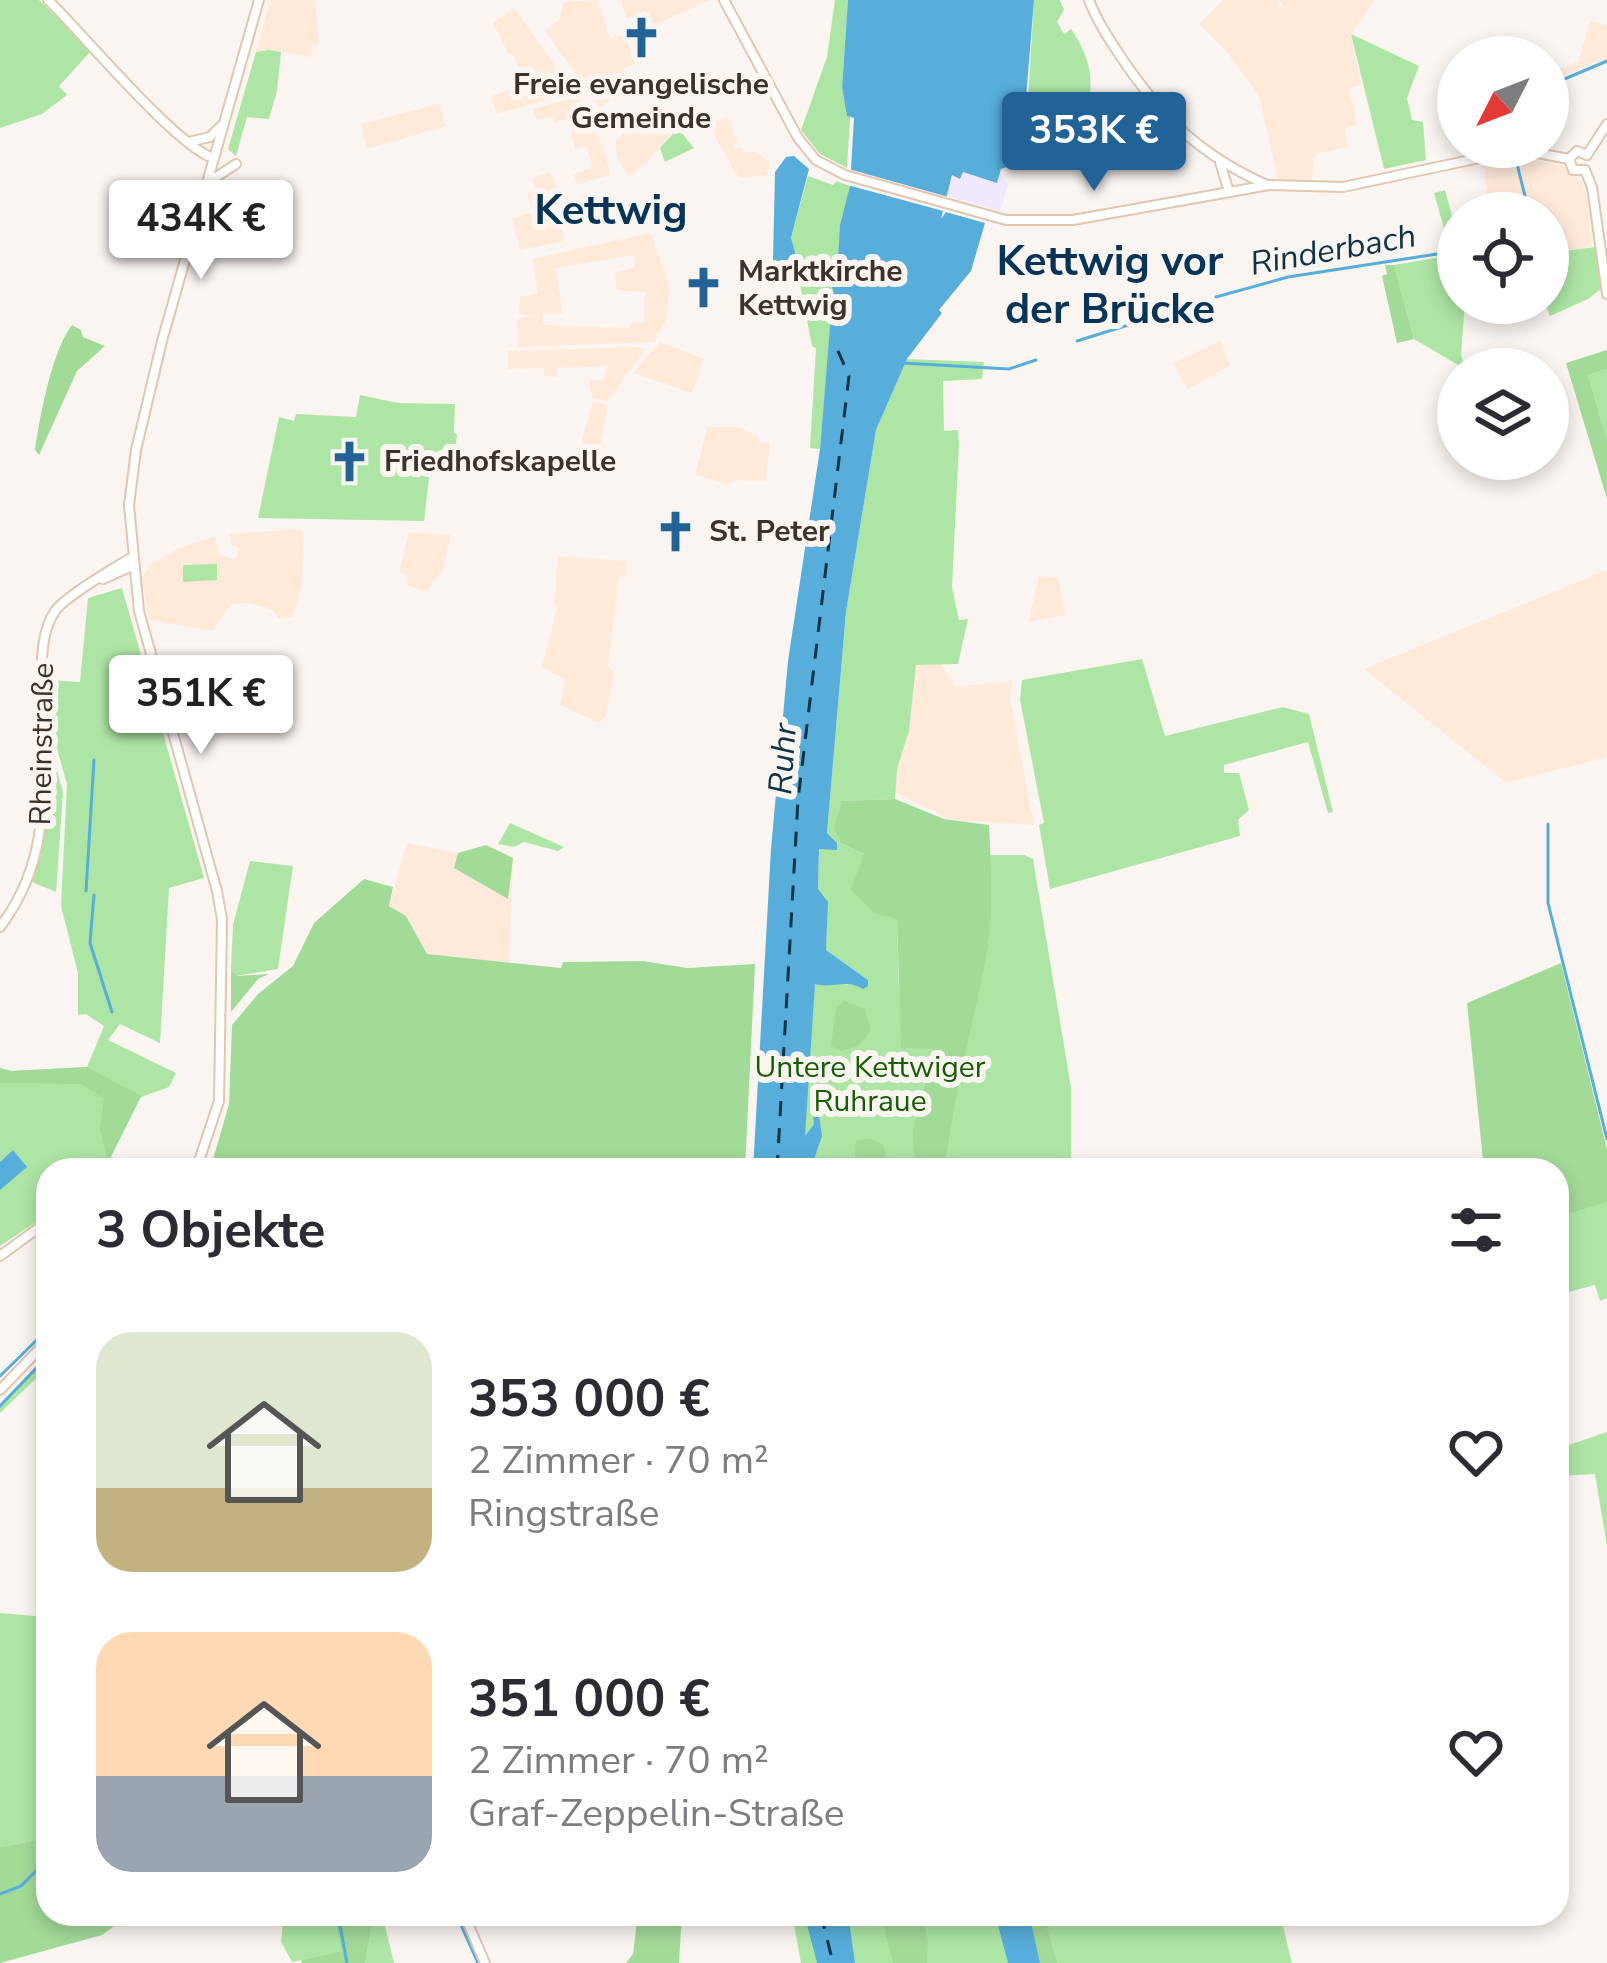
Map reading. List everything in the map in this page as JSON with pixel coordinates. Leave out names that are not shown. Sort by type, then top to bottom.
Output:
[{"type":"main road","points":[[48,0],[201,154],[213,158]]},
{"type":"main road","points":[[200,1158],[219,1101],[222,920],[134,589],[129,505],[136,450],[260,0]]},
{"type":"main road","points":[[724,0],[802,145],[816,160],[838,173],[1006,220],[1073,220],[1269,185],[1343,187],[1437,168]]},
{"type":"main road","points":[[1089,0],[1103,31],[1170,123],[1222,162],[1269,185]]},
{"type":"main road","points":[[189,142],[210,137],[223,124]]},
{"type":"main road","points":[[1587,155],[1576,151],[1569,159],[1576,172],[1589,164],[1587,155],[1607,124]]},
{"type":"main road","points":[[1222,162],[1229,191]]},
{"type":"main road","points":[[206,184],[236,164]]},
{"type":"main road","points":[[1585,170],[1592,187],[1607,294]]},
{"type":"main road","name":"Rheinstraße","points":[[0,927],[21,896],[40,844],[46,629],[67,599],[132,562]]},
{"type":"main road","points":[[107,578],[134,589]]},
{"type":"main road","points":[[0,1256],[36,1230]]},
{"type":"main road","points":[[0,1390],[36,1352]]},
{"type":"main road","points":[[469,1926],[485,1963]]},
{"type":"shaded area","points":[[270,0],[315,0],[319,44],[312,47],[311,57],[256,52]]},
{"type":"shaded area","points":[[597,0],[610,38],[626,35],[634,65],[624,68],[627,89],[600,108],[545,31],[560,19],[564,2]]},
{"type":"shaded area","points":[[621,0],[711,0],[654,25],[646,11],[626,19]]},
{"type":"shaded area","points":[[1223,0],[1276,0],[1288,15],[1279,0],[1375,0],[1351,34],[1361,85],[1349,88],[1357,125],[1344,128],[1348,147],[1315,154],[1311,186],[1279,184],[1259,95],[1199,24]]},
{"type":"shaded area","points":[[514,8],[574,92],[497,114],[491,96],[524,85],[513,53],[509,55],[493,23]]},
{"type":"shaded area","points":[[1590,21],[1607,25],[1607,58],[1569,73],[1569,65],[1579,61]]},
{"type":"shaded area","points":[[578,97],[605,152],[610,175],[577,185],[573,175],[593,167],[586,146],[575,149],[571,132],[578,129],[574,118],[537,120],[533,109]]},
{"type":"shaded area","points":[[439,104],[446,126],[367,149],[361,124]]},
{"type":"shaded area","points":[[657,105],[683,111],[684,118],[647,162],[628,176],[617,158],[615,142]]},
{"type":"shaded area","points":[[728,117],[738,141],[733,146],[770,162],[767,175],[742,178],[735,173],[710,126]]},
{"type":"shaded area","points":[[1484,168],[1516,168],[1523,192],[1487,192]]},
{"type":"shaded area","points":[[1521,168],[1565,168],[1579,179],[1586,191],[1592,247],[1569,250],[1569,192],[1525,192]]},
{"type":"shaded area","points":[[1000,171],[1008,185],[1000,211],[947,196],[954,174],[960,179],[962,172],[997,182]]},
{"type":"shaded area","points":[[550,172],[558,189],[555,204],[565,241],[520,250],[512,219],[532,212],[527,194],[535,190],[532,178]]},
{"type":"shaded area","points":[[651,233],[670,290],[666,321],[653,342],[518,347],[517,319],[533,315],[519,315],[520,297],[538,293],[532,259]],"holes":[[[634,255],[635,267],[614,273],[617,290],[645,292],[644,323],[631,322],[629,328],[543,325],[543,314],[563,314],[556,268]]]},
{"type":"shaded area","points":[[1220,341],[1230,366],[1187,389],[1173,363]]},
{"type":"shaded area","points":[[660,342],[704,359],[692,393],[633,373]]},
{"type":"shaded area","points":[[645,349],[608,401],[593,398],[589,380],[603,380],[608,366],[557,368],[557,377],[545,376],[543,368],[508,369],[507,351]]},
{"type":"shaded area","points":[[593,401],[608,405],[597,464],[590,474],[576,476],[575,449],[580,448]]},
{"type":"shaded area","points":[[708,427],[739,427],[758,437],[758,442],[770,443],[766,481],[735,480],[728,485],[695,474]]},
{"type":"shaded area","points":[[300,529],[304,534],[302,586],[292,617],[279,619],[272,610],[250,603],[231,604],[213,631],[150,620],[141,579],[151,564],[215,536],[219,555],[235,559],[239,548],[232,545],[229,534]]},
{"type":"shaded area","points":[[409,532],[451,535],[443,569],[427,592],[408,586],[407,574],[399,572]]},
{"type":"shaded area","points":[[558,556],[626,561],[625,577],[619,577],[608,667],[614,672],[606,716],[599,723],[560,705],[565,679],[542,667],[557,608]]},
{"type":"shaded area","points":[[1607,570],[1607,757],[1506,783],[1364,669]]},
{"type":"shaded area","points":[[1039,576],[1058,578],[1065,615],[1028,622]]},
{"type":"shaded area","points":[[942,664],[955,687],[1012,681],[1010,697],[1034,825],[951,820],[895,792],[909,731],[916,665]]},
{"type":"shaded area","points":[[407,843],[458,853],[486,845],[513,858],[509,963],[427,954],[406,916],[389,906]]},
{"type":"green space","points":[[0,0],[39,0],[91,51],[59,86],[67,95],[42,114],[0,128]]},
{"type":"green space","points":[[835,0],[848,0],[842,88],[850,116],[847,168],[820,154],[801,130],[827,57]]},
{"type":"green space","points":[[1034,0],[1060,0],[1064,10],[1057,22],[1064,34],[1071,29],[1081,45],[1090,94],[1079,124],[1055,152],[1058,163],[1038,167],[1030,162],[1027,169],[1020,168]]},
{"type":"green space","points":[[1351,34],[1419,66],[1407,98],[1412,120],[1423,122],[1426,160],[1384,169]]},
{"type":"green space","points":[[256,52],[281,52],[269,119],[247,117],[236,156],[228,149]]},
{"type":"green space","points":[[678,128],[694,148],[665,162],[660,148]]},
{"type":"green space","points":[[808,176],[850,186],[834,283],[820,449],[810,448],[816,348],[791,238]]},
{"type":"green space","points":[[1596,247],[1602,288],[1569,308],[1569,250]]},
{"type":"green space","points":[[1437,258],[1437,324],[1463,324],[1461,348],[1437,348],[1437,353],[1414,339],[1394,265]]},
{"type":"green space","points":[[1385,265],[1394,265],[1414,339],[1397,343],[1382,276],[1387,274]]},
{"type":"green space","points":[[72,325],[83,337],[105,346],[77,371],[39,455],[35,450],[48,384]]},
{"type":"green space","points":[[1607,350],[1607,369],[1588,375],[1607,440],[1607,499],[1569,373],[1569,362]]},
{"type":"green space","name":"Untere Kettwiger Ruhraue","points":[[907,359],[984,362],[982,379],[943,381],[944,431],[958,430],[959,444],[952,587],[959,620],[968,619],[958,664],[916,665],[895,799],[843,801],[841,843],[864,854],[897,918],[899,994],[986,956],[990,855],[1033,859],[1071,1087],[1071,1158],[946,1158],[950,1121],[937,1158],[780,1158],[815,983],[868,985],[868,980],[826,950],[827,902],[818,890],[819,848],[837,843],[827,833],[846,612],[876,430]]},
{"type":"green space","points":[[1607,369],[1607,440],[1588,375]]},
{"type":"green space","points":[[360,395],[398,403],[455,404],[453,470],[430,470],[424,521],[258,518],[279,417],[294,421],[296,414],[356,417]]},
{"type":"green space","points":[[217,564],[217,580],[183,582],[183,565]]},
{"type":"green space","points":[[122,588],[204,878],[169,888],[160,1043],[120,1024],[108,1040],[176,1073],[169,1087],[141,1097],[110,1158],[36,1158],[36,1222],[0,1246],[0,1068],[87,1067],[104,1026],[86,1014],[78,1015],[78,973],[61,906],[67,784],[46,711],[47,680],[80,682],[88,598]]},
{"type":"green space","points":[[1142,659],[1165,736],[1283,707],[1309,714],[1333,812],[1328,813],[1308,742],[1224,765],[1224,773],[1239,773],[1249,810],[1238,820],[1240,836],[1050,889],[1039,825],[1044,823],[1020,700],[1022,680]]},
{"type":"green space","points":[[45,727],[63,792],[56,892],[32,882],[47,815]]},
{"type":"green space","points":[[895,799],[944,819],[989,825],[989,941],[947,1158],[914,1158],[913,1130],[934,1049],[901,1048],[897,919],[875,913],[851,890],[864,854],[841,843],[834,829],[842,801]]},
{"type":"green space","points":[[510,823],[564,847],[558,851],[524,842],[514,847],[498,844]]},
{"type":"green space","points":[[486,845],[513,858],[508,899],[454,868],[458,853]]},
{"type":"green space","points":[[250,861],[293,866],[278,969],[236,976],[231,971],[233,925]]},
{"type":"green space","points":[[364,879],[393,887],[389,906],[406,916],[427,954],[561,968],[563,962],[643,961],[687,968],[755,964],[746,1158],[213,1158],[229,1104],[232,1025],[258,994],[293,966],[314,923]]},
{"type":"green space","points":[[1561,963],[1607,1149],[1607,1202],[1569,1213],[1569,1158],[1483,1158],[1467,1003]]},
{"type":"green space","points":[[231,971],[237,976],[269,974],[258,979],[231,1012]]},
{"type":"green space","points":[[845,1001],[865,1009],[871,1031],[858,1046],[841,1051],[831,1046],[836,1007]]},
{"type":"green space","points":[[87,1067],[141,1096],[107,1158],[100,1128],[104,1099],[81,1084],[0,1083],[0,1068]]},
{"type":"green space","points":[[870,1138],[884,1146],[886,1158],[855,1158],[856,1141]]},
{"type":"green space","points":[[1607,1157],[1607,1298],[1600,1301],[1595,1285],[1569,1292],[1569,1168]]},
{"type":"green space","points":[[36,1367],[36,1378],[0,1413],[0,1405]]},
{"type":"green space","points":[[1607,1432],[1607,1546],[1595,1474],[1569,1475],[1569,1445]]},
{"type":"green space","points":[[0,1613],[36,1616],[36,1840],[0,1847]]},
{"type":"green space","points":[[36,1840],[36,1926],[114,1926],[102,1935],[0,1963],[0,1847]]},
{"type":"green space","points":[[283,1926],[337,1926],[343,1951],[292,1962],[281,1942]]},
{"type":"green space","points":[[337,1926],[372,1926],[365,1963],[301,1960],[342,1951]]},
{"type":"green space","points":[[372,1926],[385,1926],[394,1963],[365,1963]]},
{"type":"green space","points":[[636,1926],[681,1926],[679,1963],[626,1963],[633,1954]]},
{"type":"green space","points":[[794,1926],[807,1926],[817,1963],[801,1963]]},
{"type":"green space","points":[[834,1926],[1283,1926],[1292,1963],[840,1963]]},
{"type":"green space","points":[[884,1926],[924,1926],[927,1963],[893,1963]]},
{"type":"green space","points":[[1032,1926],[1046,1926],[1057,1963],[1040,1963]]},
{"type":"water","name":"Ruhr","points":[[848,0],[1034,0],[1026,98],[1032,120],[1023,153],[1018,152],[1010,166],[1001,169],[997,183],[963,172],[960,179],[952,175],[941,219],[946,212],[985,223],[971,271],[907,359],[876,430],[846,612],[827,833],[837,850],[819,849],[818,889],[828,902],[826,950],[868,980],[868,986],[815,984],[805,1136],[814,1124],[812,1104],[817,1102],[822,1136],[814,1158],[754,1158],[771,849],[788,661],[820,449],[830,281],[834,282],[834,260],[838,259],[850,186],[854,118],[847,116],[842,88]]},
{"type":"water","points":[[794,156],[809,169],[791,238],[801,274],[784,276],[773,261],[775,172],[786,157]]},
{"type":"water","points":[[13,1150],[27,1167],[0,1190],[0,1162]]},
{"type":"water","points":[[807,1926],[850,1926],[855,1963],[817,1963]]},
{"type":"water","points":[[998,1926],[1032,1926],[1040,1963],[1008,1963]]},
{"type":"pier","points":[[845,168],[952,198],[950,207],[987,217],[991,224],[844,184]]},
{"type":"waterway","name":"Rinderbach","points":[[1569,77],[1607,61]]},
{"type":"waterway","name":"Rinderbach","points":[[1518,168],[1524,192]]},
{"type":"waterway","name":"Rinderbach","points":[[1216,297],[1288,277],[1437,254]]},
{"type":"waterway","name":"Rinderbach","points":[[1077,341],[1205,301]]},
{"type":"waterway","name":"Rinderbach","points":[[902,363],[1009,369],[1036,360]]},
{"type":"waterway","points":[[86,891],[94,760]]},
{"type":"waterway","points":[[1548,824],[1548,903],[1607,1139]]},
{"type":"waterway","points":[[94,895],[90,943],[112,1012]]},
{"type":"waterway","points":[[0,1376],[36,1341]]},
{"type":"waterway","points":[[0,1406],[36,1368]]},
{"type":"waterway","points":[[0,1894],[21,1886],[36,1871]]},
{"type":"waterway","points":[[340,1926],[347,1963]]},
{"type":"waterway","points":[[461,1926],[478,1963]]},
{"type":"ferry route","points":[[778,1158],[798,800],[849,376],[834,342]]},
{"type":"ferry route","points":[[824,1926],[833,1963]]},
{"type":"place","name":"Freie evangelische Gemeinde","points":[[641,38]]},
{"type":"place","name":"Marktkirche Kettwig","points":[[704,288]]},
{"type":"place","name":"Friedhofskapelle","points":[[350,461]]},
{"type":"place","name":"St. Peter","points":[[675,531]]},
{"type":"district","name":"Kettwig","points":[[611,210]]},
{"type":"district","name":"Kettwig vor der Brücke","points":[[1110,285]]}]
